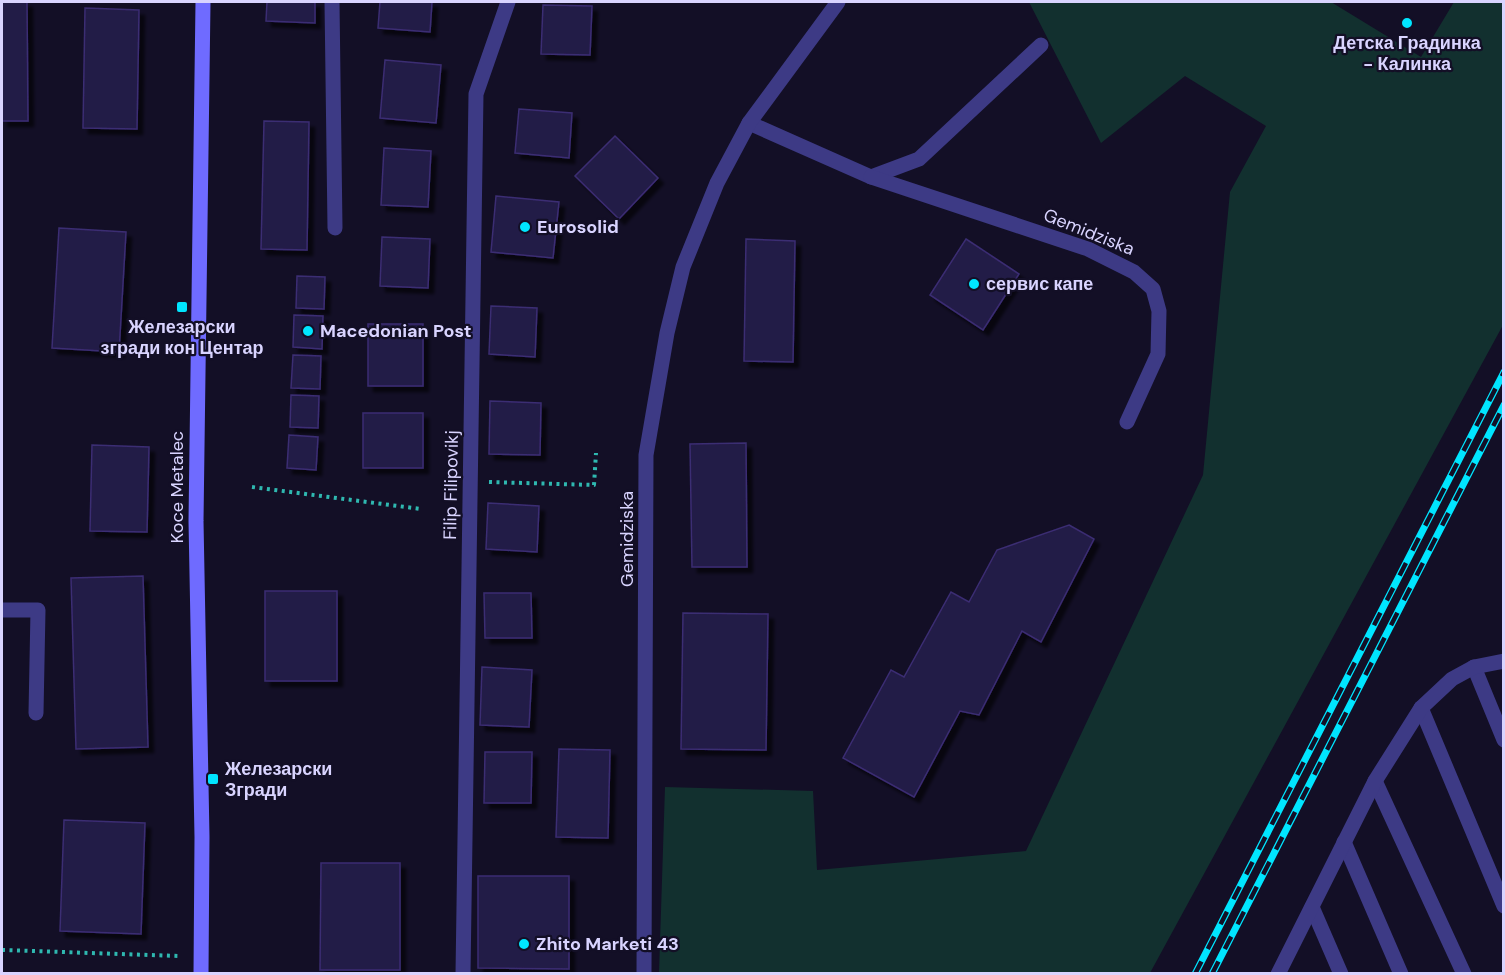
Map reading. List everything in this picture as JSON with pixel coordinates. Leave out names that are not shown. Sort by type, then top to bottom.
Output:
[{"type":"street","name":"Koce Metalec","points":[[201,974],[196,521],[203,2]]},
{"type":"street","points":[[332,2],[335,228]]},
{"type":"street","name":"Filip Filipovikj","points":[[463,974],[476,94],[508,2]]},
{"type":"street","name":"Gemidziska","points":[[644,974],[646,456],[667,333],[683,267],[717,183],[749,123],[838,2]]},
{"type":"street","points":[[871,177],[919,159],[1041,45]]},
{"type":"street","name":"Gemidziska","points":[[749,123],[871,177],[1088,249],[1134,272],[1153,289],[1159,311],[1158,354],[1127,422]]},
{"type":"street","points":[[2,610],[38,610],[36,713]]},
{"type":"street","points":[[1279,973],[1376,781],[1421,708],[1452,679],[1474,667],[1503,661]]},
{"type":"street","points":[[1474,667],[1503,740]]},
{"type":"street","points":[[1421,708],[1503,906]]},
{"type":"street","points":[[1376,781],[1464,974]]},
{"type":"street","points":[[1344,842],[1401,974]]},
{"type":"street","points":[[1312,907],[1341,974]]},
{"type":"path","points":[[470,481],[594,485],[596,453]]},
{"type":"path","points":[[252,487],[422,509]]},
{"type":"path","points":[[2,950],[202,957]]},
{"type":"green space","points":[[1029,2],[1331,2],[1421,57],[1454,2],[1503,2],[1503,325],[1150,973],[659,973],[665,787],[813,791],[817,870],[1026,851],[1203,475],[1230,192],[1266,126],[1185,76],[1101,143]]},
{"type":"building","points":[[2,2],[27,2],[28,121],[2,121]]},
{"type":"building","points":[[267,2],[315,2],[315,23],[266,21]]},
{"type":"building","points":[[380,2],[432,2],[430,32],[378,28]]},
{"type":"building","points":[[543,5],[592,6],[590,55],[541,54]]},
{"type":"building","points":[[85,8],[139,10],[137,129],[83,128]]},
{"type":"building","points":[[385,60],[441,65],[436,123],[380,118]]},
{"type":"building","points":[[519,109],[572,113],[569,158],[515,153]]},
{"type":"building","points":[[264,121],[309,122],[307,250],[261,249]]},
{"type":"building","points":[[615,136],[658,178],[619,219],[575,176]]},
{"type":"building","points":[[384,148],[431,151],[428,207],[381,205]]},
{"type":"building","name":"Eurosolid","points":[[496,196],[559,202],[553,258],[491,252]]},
{"type":"building","points":[[59,228],[126,232],[119,352],[52,348]]},
{"type":"building","points":[[382,237],[430,239],[428,288],[380,286]]},
{"type":"building","points":[[746,239],[795,241],[793,362],[744,361]]},
{"type":"building","name":"сервис капе","points":[[966,239],[1019,274],[983,330],[930,295]]},
{"type":"building","points":[[297,276],[325,277],[324,309],[296,308]]},
{"type":"building","points":[[491,306],[537,308],[535,357],[489,354]]},
{"type":"building","name":"Macedonian Post","points":[[294,315],[323,316],[322,349],[293,347]]},
{"type":"building","points":[[368,324],[423,324],[423,386],[368,386]]},
{"type":"building","points":[[293,355],[321,356],[320,389],[291,388]]},
{"type":"building","points":[[291,395],[319,396],[318,428],[290,427]]},
{"type":"building","points":[[490,401],[541,403],[540,455],[489,454]]},
{"type":"building","points":[[363,413],[423,413],[423,468],[363,468]]},
{"type":"building","points":[[289,435],[318,437],[316,470],[287,468]]},
{"type":"building","points":[[746,443],[747,567],[692,567],[690,444]]},
{"type":"building","points":[[92,445],[149,447],[147,532],[90,531]]},
{"type":"building","points":[[488,503],[539,506],[537,552],[486,549]]},
{"type":"building","points":[[1069,525],[1094,539],[1041,642],[1022,631],[979,715],[960,711],[914,797],[843,758],[891,670],[904,677],[951,592],[969,602],[997,550]]},
{"type":"building","points":[[143,576],[148,747],[76,749],[71,578]]},
{"type":"building","points":[[265,591],[337,591],[337,681],[265,681]]},
{"type":"building","points":[[484,593],[531,593],[532,638],[485,638]]},
{"type":"building","points":[[683,613],[768,614],[766,750],[681,749]]},
{"type":"building","points":[[482,667],[532,670],[529,727],[480,725]]},
{"type":"building","points":[[559,749],[610,750],[608,838],[556,837]]},
{"type":"building","points":[[485,752],[532,752],[531,803],[484,803]]},
{"type":"building","points":[[64,820],[145,823],[141,934],[60,931]]},
{"type":"building","points":[[321,863],[400,863],[400,970],[320,970]]},
{"type":"building","name":"Zhito Marketi 43","points":[[478,876],[569,876],[569,969],[478,968]]},
{"type":"railway","points":[[1195,974],[1504,372]]},
{"type":"railway","points":[[1212,974],[1504,405]]},
{"type":"place","name":"Детска Градинка - Калинка","points":[[1407,23]]},
{"type":"place","name":"Eurosolid","points":[[525,227]]},
{"type":"place","name":"сервис капе","points":[[974,284]]},
{"type":"place","name":"Железарски згради кон Центар","points":[[182,307]]},
{"type":"place","name":"Macedonian Post","points":[[308,331]]},
{"type":"place","name":"Железарски Згради","points":[[213,779]]},
{"type":"place","name":"Zhito Marketi 43","points":[[524,944]]}]
